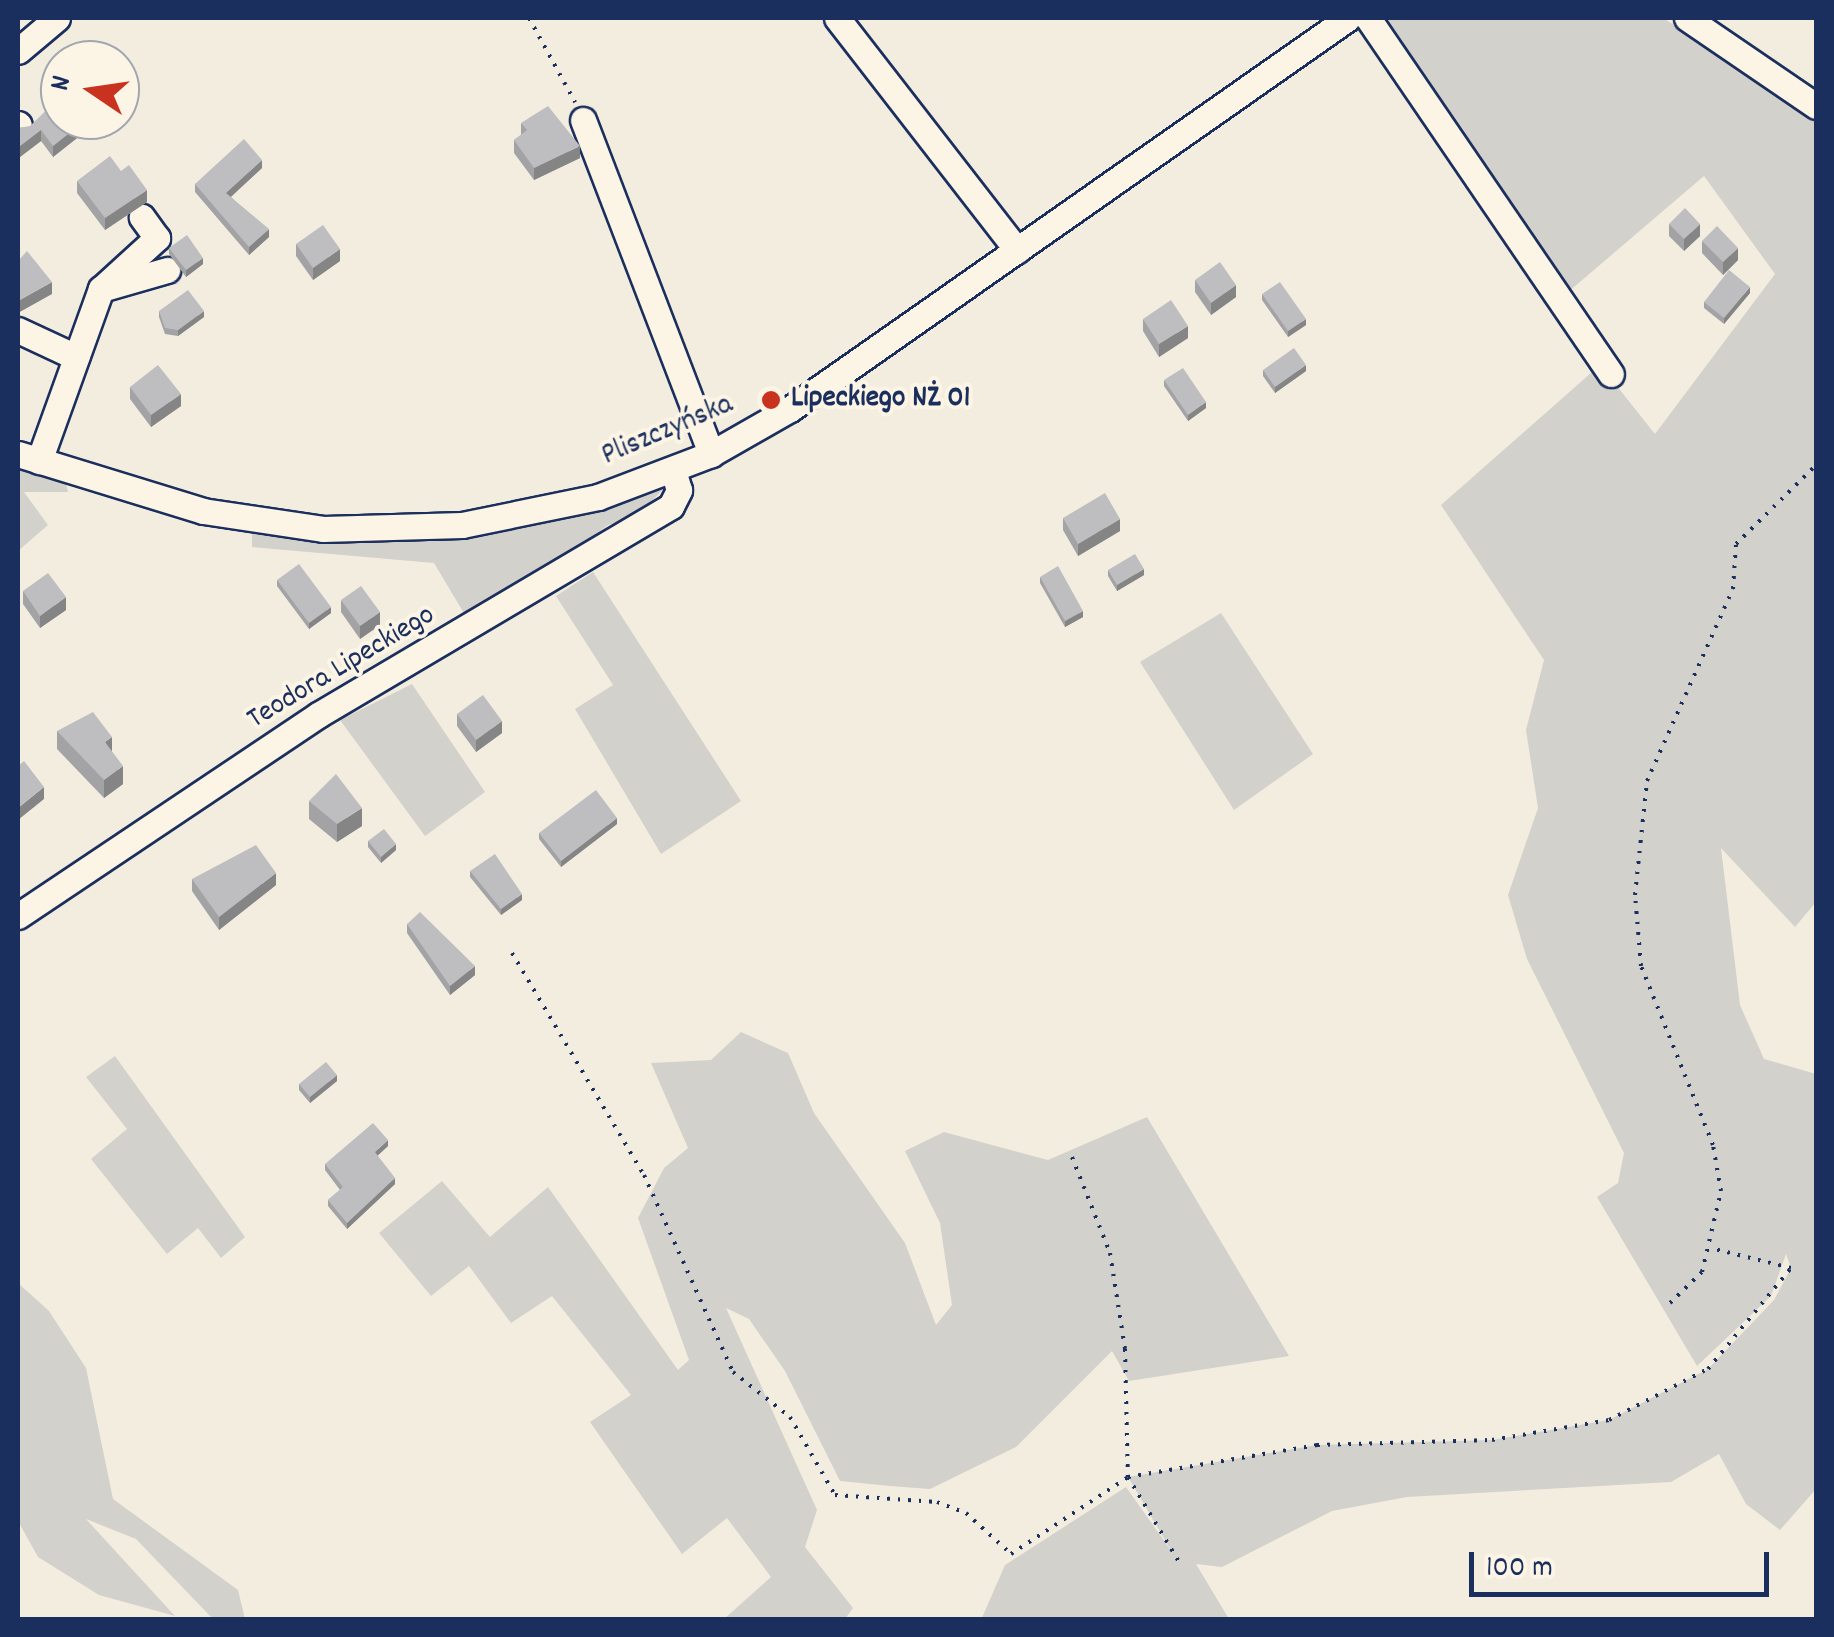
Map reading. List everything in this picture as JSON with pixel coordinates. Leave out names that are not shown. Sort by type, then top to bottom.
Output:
[{"type":"street","points":[[18,52],[56,18]]},
{"type":"street","points":[[837,18],[1016,250]]},
{"type":"street","name":"Pliszczyńska","points":[[28,458],[220,514],[358,530],[521,517],[673,470],[710,454],[1016,250],[1348,18]]},
{"type":"street","points":[[1368,18],[1612,374]]},
{"type":"street","points":[[1687,18],[1816,106]]},
{"type":"street","points":[[583,120],[710,454]]},
{"type":"street","points":[[28,458],[76,357],[102,288],[157,238],[142,217]]},
{"type":"street","points":[[102,288],[167,270]]},
{"type":"street","points":[[18,330],[76,357]]},
{"type":"street","name":"Teodora Lipeckiego","points":[[18,916],[318,715],[671,506],[679,490],[673,470]]},
{"type":"path","points":[[528,18],[583,120]]},
{"type":"path","points":[[1670,1303],[1702,1272],[1720,1191],[1713,1145],[1640,966],[1635,895],[1646,780],[1734,589],[1736,544],[1816,465]]},
{"type":"path","points":[[512,953],[644,1175],[705,1327],[733,1372],[790,1416],[835,1495],[938,1502],[966,1512],[1011,1554],[1128,1478],[1317,1444],[1492,1440],[1608,1420],[1708,1369],[1792,1268],[1710,1248]]},
{"type":"path","points":[[1072,1158],[1110,1253],[1124,1348],[1128,1478],[1179,1562]]},
{"type":"shaded area","points":[[1377,18],[1663,18],[1816,114],[1816,902],[1795,927],[1721,848],[1740,1005],[1764,1059],[1816,1074],[1816,1489],[1780,1530],[1746,1504],[1719,1454],[1671,1482],[1407,1497],[1332,1511],[1222,1567],[1196,1564],[1229,1619],[981,1620],[1005,1565],[1126,1487],[1172,1552],[1128,1477],[1317,1445],[1492,1440],[1609,1420],[1708,1369],[1774,1300],[1791,1268],[1786,1254],[1771,1296],[1697,1366],[1597,1197],[1618,1183],[1624,1153],[1527,959],[1508,895],[1538,808],[1526,730],[1544,660],[1441,505],[1600,365],[1655,434],[1775,274],[1704,176],[1567,293]]},
{"type":"shaded area","points":[[18,466],[65,480],[68,492],[24,492],[48,525],[18,551]]},
{"type":"shaded area","points":[[665,487],[637,517],[608,525],[471,625],[434,563],[252,547],[252,534],[396,542],[519,528]]},
{"type":"shaded area","points":[[593,572],[741,801],[661,854],[575,709],[613,685],[556,596]]},
{"type":"shaded area","points":[[1221,613],[1313,754],[1234,810],[1140,662]]},
{"type":"shaded area","points":[[412,684],[485,792],[425,836],[340,720]]},
{"type":"shaded area","points":[[741,1032],[788,1053],[814,1113],[905,1243],[936,1325],[952,1305],[940,1223],[905,1151],[944,1132],[1048,1160],[1147,1117],[1289,1356],[1129,1381],[1112,1351],[1016,1447],[930,1489],[890,1486],[840,1481],[785,1371],[749,1319],[726,1308],[817,1510],[805,1547],[853,1608],[845,1619],[724,1619],[771,1577],[727,1518],[682,1554],[590,1422],[631,1395],[552,1296],[511,1323],[469,1266],[431,1296],[379,1233],[442,1181],[490,1237],[548,1187],[678,1370],[689,1360],[638,1218],[664,1168],[688,1148],[651,1063],[711,1060]]},
{"type":"shaded area","points":[[115,1056],[245,1237],[221,1258],[198,1228],[167,1254],[91,1159],[127,1129],[86,1077]]},
{"type":"shaded area","points":[[18,1283],[49,1311],[86,1368],[113,1499],[238,1590],[245,1619],[213,1619],[136,1539],[86,1519],[175,1616],[99,1595],[38,1557],[18,1521]]},
{"type":"building","points":[[548,106],[580,146],[534,168],[514,140],[527,130],[521,123]]},
{"type":"building","points":[[40,116],[40,131],[20,146],[18,128],[30,126]]},
{"type":"building","points":[[244,139],[262,160],[226,193],[269,229],[249,247],[195,184]]},
{"type":"building","points":[[110,156],[121,171],[129,165],[147,190],[105,218],[77,181]]},
{"type":"building","points":[[1685,208],[1700,224],[1684,239],[1669,224]]},
{"type":"building","points":[[323,225],[340,249],[313,268],[296,244]]},
{"type":"building","points":[[1717,226],[1738,248],[1723,262],[1702,241]]},
{"type":"building","points":[[187,235],[203,258],[186,270],[169,248]]},
{"type":"building","points":[[27,251],[52,282],[18,301],[18,261]]},
{"type":"building","points":[[1220,262],[1236,285],[1211,303],[1195,280]]},
{"type":"building","points":[[1729,270],[1750,287],[1724,318],[1704,302]]},
{"type":"building","points":[[1280,282],[1306,319],[1288,331],[1262,294]]},
{"type":"building","points":[[188,290],[204,311],[178,330],[165,328],[159,311]]},
{"type":"building","points":[[1171,300],[1188,326],[1159,344],[1143,319]]},
{"type":"building","points":[[1294,348],[1306,365],[1275,387],[1263,370]]},
{"type":"building","points":[[158,365],[181,394],[151,415],[130,387]]},
{"type":"building","points":[[1183,368],[1206,402],[1188,415],[1164,380]]},
{"type":"building","points":[[1105,493],[1120,519],[1078,544],[1063,518]]},
{"type":"building","points":[[1135,554],[1144,569],[1117,585],[1108,570]]},
{"type":"building","points":[[299,564],[331,607],[309,623],[277,580]]},
{"type":"building","points":[[1058,566],[1083,611],[1065,621],[1040,577]]},
{"type":"building","points":[[48,573],[66,597],[40,616],[23,591]]},
{"type":"building","points":[[361,586],[380,612],[360,626],[341,600]]},
{"type":"building","points":[[483,695],[502,721],[476,740],[457,714]]},
{"type":"building","points":[[93,712],[112,737],[105,742],[123,766],[104,780],[57,731]]},
{"type":"building","points":[[24,761],[44,787],[18,808],[18,766]]},
{"type":"building","points":[[336,774],[362,808],[337,824],[309,801]]},
{"type":"building","points":[[596,790],[617,818],[561,861],[539,833]]},
{"type":"building","points":[[384,829],[396,844],[381,857],[368,841]]},
{"type":"building","points":[[256,845],[276,873],[219,917],[192,879]]},
{"type":"building","points":[[495,854],[522,894],[501,909],[470,871]]},
{"type":"building","points":[[420,912],[475,966],[450,986],[407,924]]},
{"type":"building","points":[[326,1062],[337,1075],[310,1097],[299,1084]]},
{"type":"building","points":[[373,1123],[388,1140],[375,1152],[395,1178],[347,1223],[328,1200],[343,1187],[325,1164]]},
{"type":"place","name":"Lipeckiego NŻ 01","points":[[771,400]]}]
